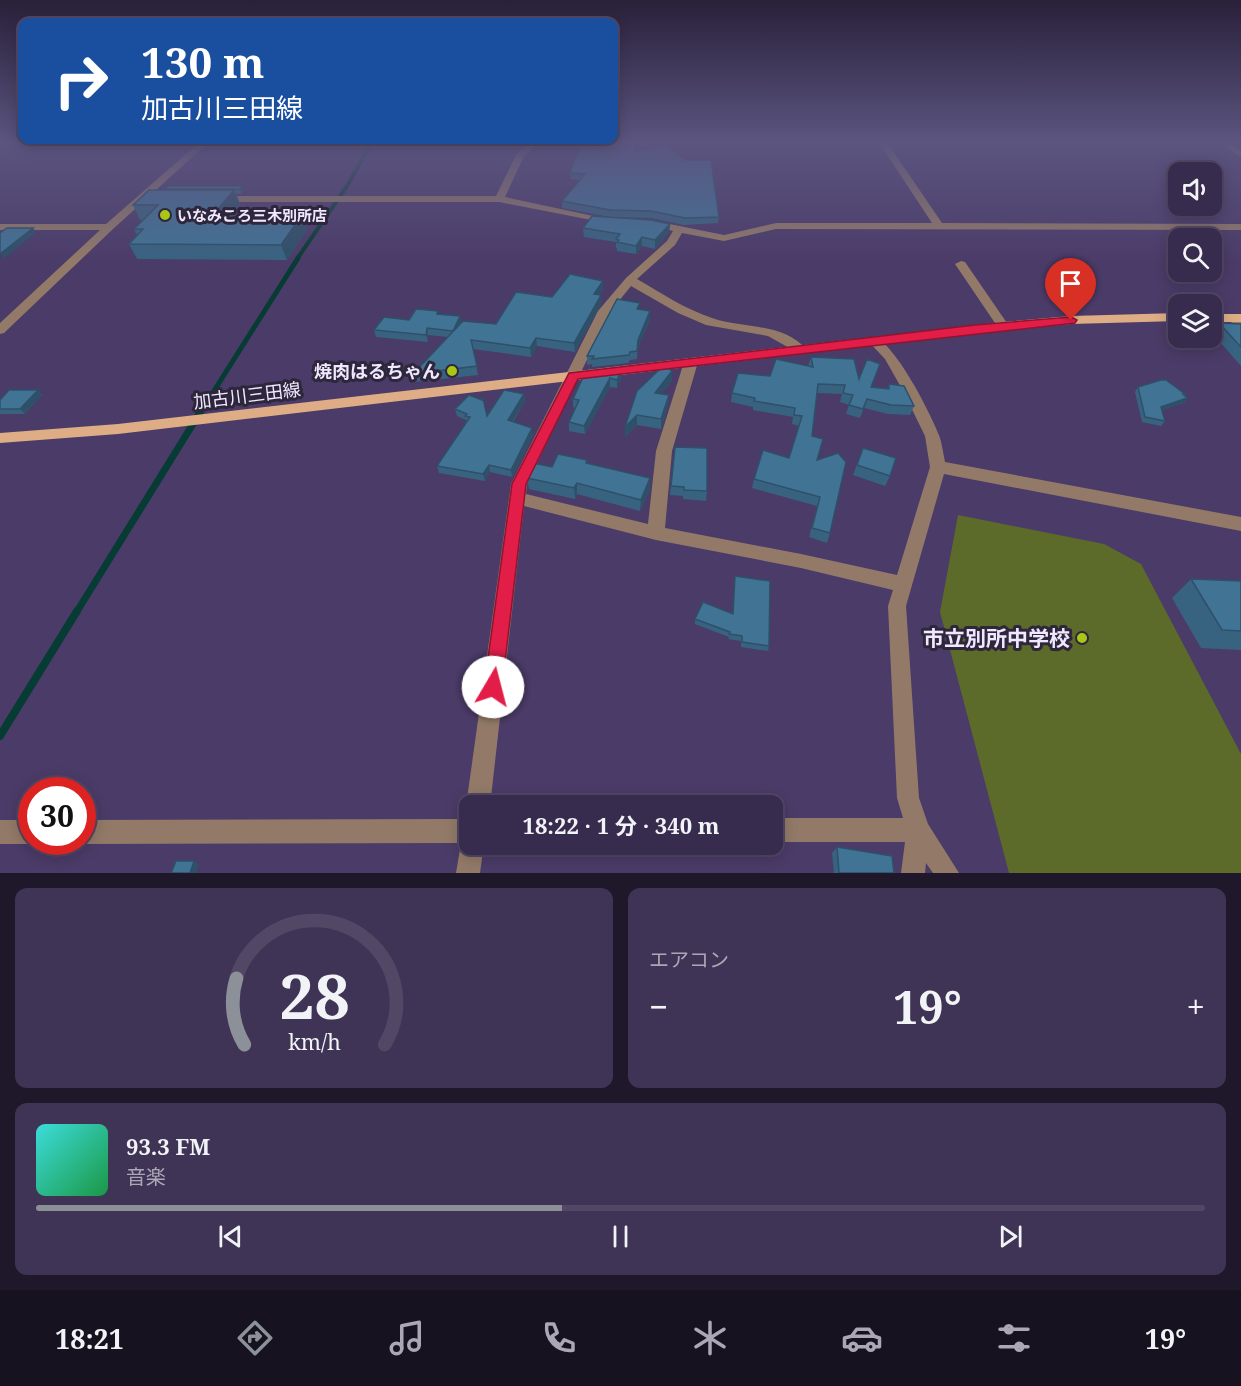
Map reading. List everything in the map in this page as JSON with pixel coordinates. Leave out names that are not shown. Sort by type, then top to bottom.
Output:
[{"type":"main road","name":"加古川三田線","points":[[0,438],[118,429],[1003,326],[1106,318],[1168,317]]},
{"type":"main road","points":[[1222,319],[1238,320]]},
{"type":"street","points":[[0,330],[160,182]]},
{"type":"street","points":[[499,199],[507,182]]},
{"type":"street","points":[[909,182],[939,226]]},
{"type":"street","points":[[140,199],[152,199]]},
{"type":"street","points":[[212,199],[499,199],[585,218],[621,222]]},
{"type":"street","points":[[641,223],[724,238],[776,226],[1241,227]]},
{"type":"street","points":[[0,227],[109,227]]},
{"type":"street","points":[[478,795],[519,484],[604,311],[630,280],[671,243],[679,229]]},
{"type":"street","points":[[961,264],[1003,326]]},
{"type":"street","points":[[630,280],[682,310],[710,322],[772,333],[800,350]]},
{"type":"street","points":[[874,341],[890,357],[909,389],[932,436],[938,467],[897,606],[908,798],[918,830],[947,873]]},
{"type":"street","points":[[656,533],[664,451],[691,362]]},
{"type":"street","points":[[938,467],[1241,524]]},
{"type":"street","points":[[518,498],[656,533],[801,561],[902,584]]},
{"type":"street","points":[[783,830],[918,830]]},
{"type":"street","points":[[913,873],[918,830]]},
{"type":"street","points":[[96,832],[459,831]]},
{"type":"street","points":[[0,832],[18,832]]},
{"type":"street","points":[[468,873],[470,855]]},
{"type":"green space","name":"市立別所中学校","points":[[958,515],[1104,544],[1141,564],[1241,754],[1241,873],[1009,873],[940,612]]},
{"type":"building","points":[[578,182],[714,182],[719,217],[685,218],[651,211],[610,210],[562,201]]},
{"type":"building","points":[[168,186],[243,186],[240,189],[165,189]]},
{"type":"building","points":[[149,190],[234,190],[212,216],[301,216],[281,245],[129,244],[143,229],[134,229],[158,205],[133,205]]},
{"type":"building","points":[[592,216],[651,220],[670,224],[655,240],[642,237],[636,246],[617,242],[619,240],[616,239],[620,234],[583,228]]},
{"type":"building","points":[[7,228],[33,228],[0,254],[0,233]]},
{"type":"building","points":[[570,274],[603,281],[594,294],[601,295],[574,343],[536,338],[530,348],[471,340],[477,366],[413,374],[463,321],[496,324],[516,292],[552,297]]},
{"type":"building","points":[[617,299],[640,303],[637,309],[650,311],[638,340],[637,351],[630,352],[629,355],[592,359],[594,356],[587,356]]},
{"type":"building","points":[[416,309],[460,316],[453,331],[427,328],[426,335],[374,330],[384,317],[409,320]]},
{"type":"building","points":[[1222,323],[1241,324],[1241,347],[1222,326]]},
{"type":"building","points":[[811,357],[854,359],[859,379],[867,359],[880,364],[871,387],[889,389],[889,384],[904,386],[914,406],[891,405],[867,399],[863,409],[849,405],[853,395],[843,393],[845,385],[818,384],[812,436],[823,439],[817,460],[838,453],[846,462],[830,533],[812,528],[820,497],[754,479],[763,450],[789,458],[802,416],[794,415],[795,408],[754,401],[755,398],[732,393],[738,373],[770,376],[776,359],[813,367]]},
{"type":"building","points":[[664,365],[672,371],[655,393],[669,395],[661,419],[637,415],[625,427],[637,391]]},
{"type":"building","points":[[622,369],[617,380],[610,378],[584,426],[569,422],[579,400],[573,399],[585,373]]},
{"type":"building","points":[[1166,380],[1187,398],[1161,407],[1165,421],[1145,417],[1138,387]]},
{"type":"building","points":[[9,390],[38,390],[20,409],[0,409],[0,400]]},
{"type":"building","points":[[504,390],[524,394],[508,420],[532,428],[511,470],[489,465],[483,474],[437,466],[470,417],[455,409],[469,395],[482,400],[483,398],[487,416]]},
{"type":"building","points":[[675,447],[707,448],[707,491],[684,490],[684,487],[671,486]]},
{"type":"building","points":[[863,448],[896,458],[890,476],[857,465]]},
{"type":"building","points":[[558,454],[650,478],[641,500],[577,483],[574,488],[527,478],[533,463],[552,467]]},
{"type":"building","points":[[735,576],[770,581],[769,646],[742,642],[742,636],[729,634],[730,632],[695,619],[703,602],[733,614]]},
{"type":"building","points":[[1191,579],[1241,581],[1241,631],[1222,630]]},
{"type":"building","points":[[837,847],[892,856],[894,873],[839,873]]},
{"type":"building","points":[[176,861],[194,861],[190,873],[171,873]]},
{"type":"waterway","points":[[297,259],[349,182]]},
{"type":"waterway","points":[[200,413],[298,258]]},
{"type":"waterway","points":[[76,613],[201,411]]},
{"type":"waterway","points":[[0,736],[77,611]]},
{"type":"place","name":"いなみころ三木別所店","points":[[165,215]]},
{"type":"place","name":"焼肉はるちゃん","points":[[452,371]]},
{"type":"place","name":"市立別所中学校","points":[[1082,638]]},
{"type":"route","points":[[493,687],[519,484],[574,376],[975,329],[1071,320]]}]
